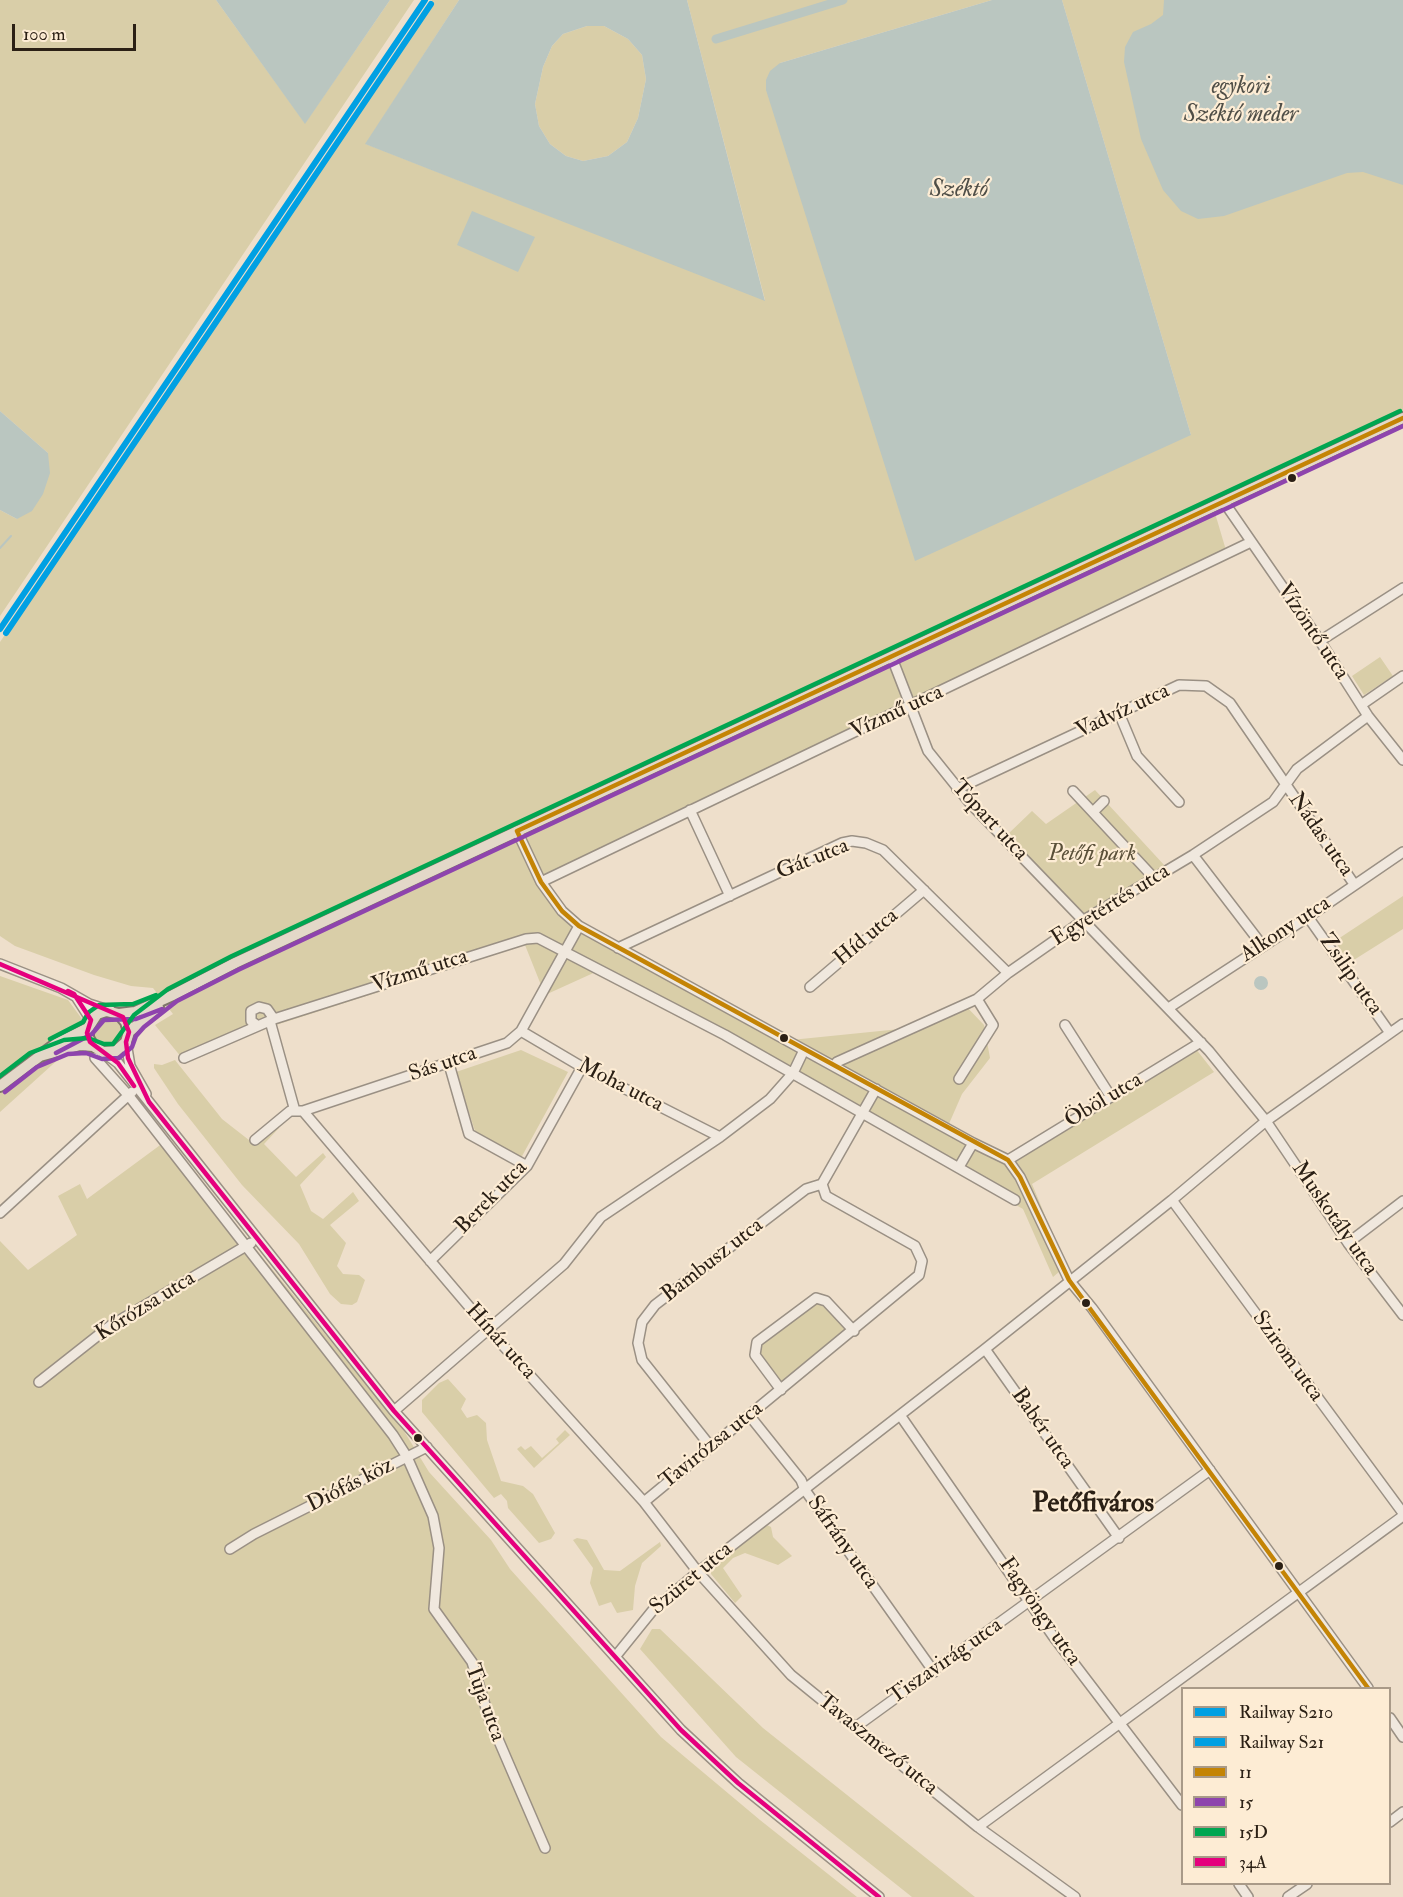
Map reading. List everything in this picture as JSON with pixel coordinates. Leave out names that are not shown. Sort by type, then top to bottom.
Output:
[{"type":"main road","points":[[0,1086],[56,1044],[89,1024],[102,1012],[135,1012],[173,995],[245,958],[1403,418]]},
{"type":"main road","points":[[89,1024],[88,1038],[99,1055],[116,1051],[173,995]]},
{"type":"main road","points":[[115,1013],[126,1022],[128,1037]]},
{"type":"main road","points":[[40,1056],[73,1046],[93,1046]]},
{"type":"street","name":"Vízöntő utca","points":[[1224,502],[1320,641],[1368,716],[1403,760]]},
{"type":"street","name":"Vízmű utca","points":[[541,882],[1251,542]]},
{"type":"street","points":[[1320,641],[1403,588]]},
{"type":"street","name":"Tópart utca","points":[[892,658],[928,751],[957,789],[1170,1007],[1266,1121]]},
{"type":"street","points":[[1361,705],[1403,676]]},
{"type":"street","name":"Vadvíz utca","points":[[957,789],[1179,686],[1206,686],[1230,703],[1285,786]]},
{"type":"street","points":[[1119,713],[1137,756],[1179,802]]},
{"type":"street","name":"Egyetértés utca","points":[[834,1066],[837,1062],[977,999],[1008,973],[1084,920],[1193,855],[1273,802],[1297,769],[1368,716]]},
{"type":"street","name":"Nádas utca","points":[[1285,786],[1354,884]]},
{"type":"street","points":[[1073,791],[1154,878]]},
{"type":"street","points":[[1093,812],[1104,801]]},
{"type":"street","points":[[690,810],[730,896]]},
{"type":"street","points":[[517,831],[541,882],[562,911],[579,926],[973,1143],[1008,1160],[1020,1177],[1069,1280],[1092,1308],[1367,1687]]},
{"type":"street","name":"Gát utca","points":[[618,948],[852,841],[866,843],[883,850],[1008,973]]},
{"type":"street","name":"Alkony utca","points":[[1170,1007],[1403,852]]},
{"type":"street","points":[[1193,855],[1262,945]]},
{"type":"street","name":"Híd utca","points":[[810,987],[924,890]]},
{"type":"street","name":"Zsilip utca","points":[[1308,917],[1390,1034]]},
{"type":"street","name":"Sás utca","points":[[255,1140],[290,1111],[299,1111],[449,1064],[507,1043],[521,1031],[579,926]]},
{"type":"street","name":"Vízmű utca","points":[[184,1058],[272,1020],[526,939],[545,939],[793,1073],[861,1114],[1015,1200]]},
{"type":"street","points":[[0,964],[74,994],[88,1004],[115,1013]]},
{"type":"street","points":[[74,994],[89,1024]]},
{"type":"street","points":[[959,1079],[993,1025],[977,999]]},
{"type":"street","points":[[258,1026],[251,1021],[251,1011],[259,1007],[267,1009],[299,1111]]},
{"type":"street","name":"Szüret utca","points":[[615,1657],[653,1610],[698,1572],[985,1349],[1172,1200],[1266,1121],[1403,1024]]},
{"type":"street","points":[[1065,1025],[1111,1097]]},
{"type":"street","name":"Moha utca","points":[[521,1031],[582,1067],[720,1137]]},
{"type":"street","points":[[128,1037],[130,1066],[149,1102]]},
{"type":"street","name":"Öböl utca","points":[[1008,1160],[1201,1042]]},
{"type":"street","points":[[394,1411],[564,1264],[601,1217],[720,1137],[770,1099],[793,1073],[804,1050]]},
{"type":"street","points":[[99,1055],[117,1063],[394,1411],[681,1731],[731,1776],[879,1897]]},
{"type":"street","name":"Tuja utca","points":[[99,1055],[393,1435],[407,1457],[434,1516],[439,1548],[434,1609],[472,1662],[489,1718],[545,1848]]},
{"type":"street","points":[[449,1064],[469,1134],[526,1166]]},
{"type":"street","name":"Berek utca","points":[[430,1261],[526,1166],[582,1067]]},
{"type":"street","points":[[0,1213],[136,1089]]},
{"type":"street","points":[[822,1184],[876,1089]]},
{"type":"street","name":"Hínár utca","points":[[299,1111],[489,1330],[644,1502],[698,1572]]},
{"type":"street","name":"Muskotály utca","points":[[1266,1121],[1348,1243],[1403,1315]]},
{"type":"street","points":[[959,1167],[973,1143]]},
{"type":"street","name":"Tavirózsa utca","points":[[644,1502],[915,1280],[921,1270],[921,1256],[915,1246],[826,1196],[822,1184]]},
{"type":"street","name":"Bambusz utca","points":[[711,1447],[642,1360],[638,1343],[642,1322],[656,1305],[760,1224],[806,1189],[822,1184]]},
{"type":"street","name":"Szirom utca","points":[[1172,1200],[1403,1514]]},
{"type":"street","points":[[1348,1243],[1403,1201]]},
{"type":"street","name":"Kőrózsa utca","points":[[39,1382],[110,1326],[258,1239]]},
{"type":"street","name":"Tavirózsa utca","points":[[781,1390],[755,1355],[757,1342],[816,1298],[826,1301],[854,1331]]},
{"type":"street","name":"Babér utca","points":[[985,1349],[1119,1538]]},
{"type":"street","name":"Sáfrány utca","points":[[749,1415],[801,1480],[805,1490],[934,1672]]},
{"type":"street","name":"Fagyöngy utca","points":[[900,1415],[1053,1636],[1181,1804]]},
{"type":"street","name":"Diófás köz","points":[[230,1549],[254,1534],[427,1447]]},
{"type":"street","name":"Tiszavirág utca","points":[[856,1726],[1031,1602],[1210,1470]]},
{"type":"street","points":[[978,1827],[1119,1722],[1298,1595],[1403,1514]]},
{"type":"street","name":"Tavaszmező utca","points":[[698,1572],[791,1675],[978,1827],[1075,1897]]},
{"type":"street","points":[[1391,1721],[1403,1737]]},
{"type":"street","points":[[1288,1897],[1306,1885]]},
{"type":"green space","points":[[0,0],[216,0],[305,123],[390,0],[414,0],[0,616],[0,510],[17,519],[48,453],[0,411]]},
{"type":"green space","points":[[432,0],[459,0],[366,144],[765,300],[687,0],[992,0],[780,63],[1191,435],[1062,0],[1403,0],[1403,410],[1380,425],[1212,503],[1228,557],[944,684],[542,877],[562,906],[578,922],[791,1040],[900,1029],[964,1004],[984,1025],[990,1058],[962,1094],[948,1126],[1008,1154],[1192,1044],[1214,1072],[1032,1184],[1066,1266],[1053,1277],[1023,1209],[600,970],[545,995],[525,945],[245,1035],[186,1063],[155,1025],[173,1014],[153,988],[131,986],[94,975],[15,946],[0,936],[0,642]]},
{"type":"green space","points":[[587,26],[604,26],[628,39],[642,55],[646,79],[638,118],[627,142],[608,156],[583,161],[566,156],[550,144],[539,126],[535,104],[543,67],[552,46],[563,34]]},
{"type":"green space","points":[[1380,657],[1393,676],[1364,695],[1352,676]]},
{"type":"green space","name":"Petőfi park","points":[[1095,790],[1165,866],[1085,914],[1007,835],[1032,811],[1046,824]]},
{"type":"green space","points":[[1403,896],[1403,929],[1349,963],[1335,941]]},
{"type":"green space","points":[[0,976],[68,1000],[82,1019],[79,1030],[51,1048],[62,1056],[0,1112]]},
{"type":"green space","points":[[108,1015],[119,1020],[124,1031],[119,1042],[108,1047],[97,1042],[92,1031],[97,1020]]},
{"type":"green space","points":[[521,1050],[568,1072],[521,1158],[475,1131],[456,1072]]},
{"type":"green space","points":[[175,1060],[222,1119],[254,1144],[277,1124],[279,1128],[264,1144],[296,1177],[323,1153],[326,1157],[300,1185],[311,1211],[323,1219],[353,1192],[359,1201],[330,1225],[346,1243],[337,1266],[343,1274],[359,1275],[365,1280],[357,1302],[352,1305],[341,1304],[330,1294],[299,1244],[242,1185],[178,1104],[154,1068],[154,1064],[162,1065]]},
{"type":"green space","points":[[167,1140],[404,1431],[429,1472],[491,1540],[510,1569],[661,1737],[857,1897],[0,1897],[0,1241],[28,1270],[77,1235],[58,1196],[80,1184],[87,1199]]},
{"type":"green space","points":[[814,1302],[825,1307],[845,1329],[789,1378],[779,1383],[759,1356],[759,1346]]},
{"type":"green space","points":[[448,1379],[466,1399],[461,1409],[467,1418],[477,1415],[486,1423],[487,1440],[501,1481],[523,1486],[533,1494],[555,1533],[551,1539],[539,1543],[508,1508],[507,1501],[501,1494],[494,1498],[422,1412],[422,1400],[439,1383]]},
{"type":"green space","points":[[565,1430],[570,1435],[534,1468],[517,1449],[521,1446],[525,1450],[531,1446],[542,1458],[559,1443],[556,1439]]},
{"type":"green space","points":[[765,1524],[771,1527],[773,1537],[792,1556],[778,1565],[745,1553],[733,1558],[723,1568],[742,1596],[735,1603],[711,1574],[710,1568]]},
{"type":"green space","points":[[577,1538],[587,1540],[604,1570],[620,1571],[660,1542],[661,1546],[642,1563],[635,1586],[633,1610],[617,1613],[611,1602],[599,1606],[590,1583],[593,1568],[573,1540]]},
{"type":"green space","points":[[652,1629],[660,1629],[763,1728],[975,1897],[912,1897],[736,1757],[640,1649]]},
{"type":"water","points":[[216,0],[390,0],[305,124]]},
{"type":"water","points":[[459,0],[687,0],[765,301],[365,144]],"holes":[[[587,26],[604,26],[628,39],[642,55],[646,79],[638,118],[627,142],[608,156],[583,161],[566,156],[550,144],[539,126],[535,104],[543,67],[552,46],[563,34]]]},
{"type":"water","name":"Széktó","points":[[992,0],[1062,0],[1191,435],[915,561],[766,90],[766,80],[770,71],[780,63]]},
{"type":"water","name":"egykori Széktó meder","points":[[1164,0],[1403,0],[1403,185],[1363,172],[1347,173],[1224,216],[1198,219],[1181,211],[1163,190],[1141,139],[1124,62],[1125,47],[1133,32],[1151,24],[1163,15]]},
{"type":"water","points":[[472,211],[535,237],[518,272],[457,245]]},
{"type":"water","points":[[0,411],[48,453],[50,473],[43,494],[32,511],[17,519],[0,510]]},
{"type":"water","points":[[1258,976],[1264,976],[1268,983],[1264,990],[1258,990],[1254,986],[1254,980]]},
{"type":"waterway","points":[[716,39],[843,0]]},
{"type":"waterway","points":[[0,548],[11,536]]},
{"type":"rail line","name":"S210","points":[[0,629],[425,0]]},
{"type":"rail line","name":"S21","points":[[6,633],[431,4]]},
{"type":"transit line","name":"15D","points":[[0,1076],[30,1053],[64,1040],[88,1038],[104,1044],[113,1044],[134,1015],[168,989],[232,956],[1400,411]]},
{"type":"transit line","name":"11","points":[[517,831],[1403,418]]},
{"type":"transit line","name":"15","points":[[5,1092],[37,1067],[68,1054],[86,1053],[102,1059],[119,1058],[132,1047],[136,1036],[144,1027],[177,1001],[238,970],[1403,426]]},
{"type":"transit line","name":"11","points":[[517,831],[541,882],[562,911],[579,926],[1008,1160],[1020,1177],[1069,1280],[1367,1687]]},
{"type":"transit line","name":"34A","points":[[0,964],[123,1017],[129,1032],[126,1042],[128,1058],[149,1102],[394,1411],[681,1730],[738,1783],[879,1897]]},
{"type":"transit line","name":"34A","points":[[68,991],[74,994],[91,1020],[87,1033],[90,1042],[118,1063],[134,1086]]},
{"type":"transit line","name":"15D","points":[[50,1039],[83,1022],[89,1012],[99,1005],[133,1004],[156,995]]},
{"type":"transit line","name":"15","points":[[56,1053],[92,1034],[104,1020],[136,1019],[162,1009]]},
{"type":"district","name":"Petőfiváros","points":[[1093,1505]]}]
